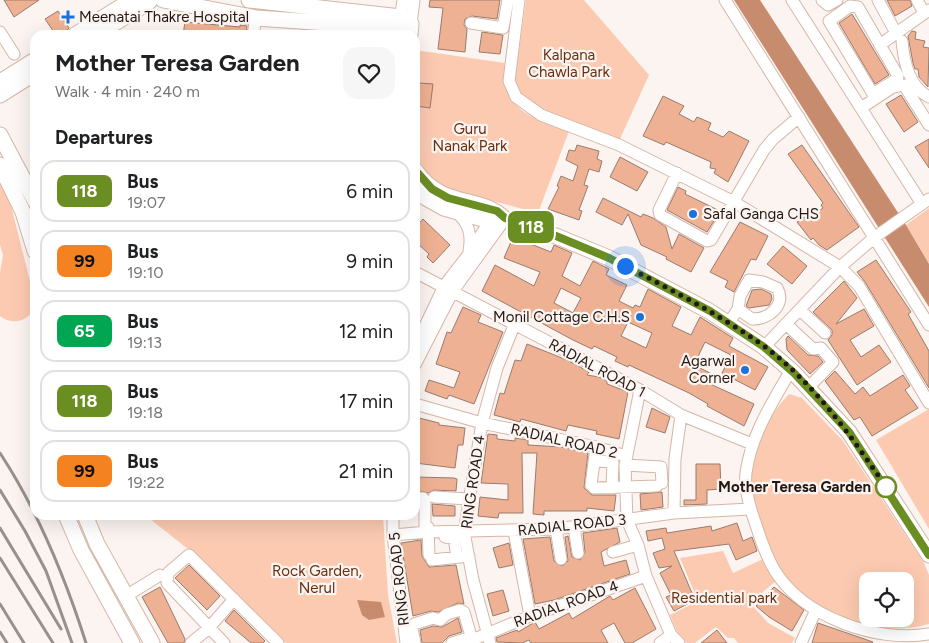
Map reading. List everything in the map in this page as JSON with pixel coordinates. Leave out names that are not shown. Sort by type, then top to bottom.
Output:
[{"type":"street","points":[[83,30],[132,0]]},
{"type":"street","points":[[104,30],[155,0],[256,18],[404,28]]},
{"type":"street","points":[[249,0],[404,28]]},
{"type":"street","points":[[403,0],[404,28]]},
{"type":"street","points":[[404,28],[414,0]]},
{"type":"street","points":[[471,23],[503,28],[508,0]]},
{"type":"street","points":[[520,0],[509,81],[516,97],[541,115],[620,145],[734,202],[840,267],[858,286],[929,402]]},
{"type":"street","points":[[725,0],[799,117],[878,235],[929,325]]},
{"type":"street","points":[[764,347],[840,267],[878,235],[925,201],[859,105],[792,0]]},
{"type":"street","points":[[822,0],[828,4],[837,0]]},
{"type":"street","points":[[878,0],[899,37],[904,61],[914,82],[921,93],[929,98]]},
{"type":"street","points":[[881,44],[899,37],[927,12],[916,0]]},
{"type":"street","points":[[812,32],[850,6],[858,7],[898,76],[859,105]]},
{"type":"street","points":[[254,30],[256,18]]},
{"type":"street","points":[[829,21],[873,94]]},
{"type":"street","points":[[0,32],[14,54]]},
{"type":"street","points":[[0,82],[30,63]]},
{"type":"street","points":[[0,95],[30,76]]},
{"type":"street","points":[[859,105],[899,84],[904,85],[929,124]]},
{"type":"street","points":[[677,173],[659,210],[660,215],[707,241],[711,240],[764,150],[799,117]]},
{"type":"street","points":[[0,135],[30,192]]},
{"type":"street","points":[[0,165],[23,212],[30,235]]},
{"type":"street","points":[[420,176],[432,189],[448,198],[497,217],[556,236],[609,258],[728,324],[764,347],[791,370],[849,432],[929,555]]},
{"type":"street","points":[[420,193],[426,198],[454,211],[497,217]]},
{"type":"street","points":[[454,211],[464,220],[470,232],[468,255]]},
{"type":"street","points":[[420,338],[468,255],[497,217]]},
{"type":"street","points":[[420,353],[448,289],[497,217]]},
{"type":"street","name":"RADIAL ROAD 1","points":[[420,275],[640,390],[681,415],[752,444]]},
{"type":"street","points":[[728,324],[738,309]]},
{"type":"street","points":[[800,310],[825,333]]},
{"type":"street","points":[[787,323],[813,346]]},
{"type":"street","points":[[787,323],[813,349],[821,348],[833,362],[808,388]]},
{"type":"street","name":"RING ROAD 4","points":[[474,640],[463,557],[464,532],[482,423],[497,368],[515,324]]},
{"type":"street","points":[[791,370],[752,444],[746,476],[750,509],[761,541],[775,571],[795,593],[816,610],[881,638],[929,634]]},
{"type":"street","points":[[640,390],[625,461],[624,486],[627,520],[638,545],[646,576],[675,639],[660,643]]},
{"type":"street","name":"RADIAL ROAD 2","points":[[420,405],[482,423],[596,447],[625,461]]},
{"type":"street","points":[[674,513],[675,459],[681,415]]},
{"type":"street","points":[[595,461],[625,461],[661,467],[660,484],[594,488],[592,485],[596,447]]},
{"type":"street","points":[[612,488],[613,462]]},
{"type":"street","points":[[434,497],[469,499]]},
{"type":"street","points":[[420,498],[423,498],[425,501],[426,532],[430,557],[463,557],[454,538],[445,537]]},
{"type":"street","name":"RADIAL ROAD 3","points":[[393,535],[426,532],[514,531],[556,533],[597,529],[627,520],[674,513],[750,509]]},
{"type":"street","points":[[426,532],[428,516]]},
{"type":"street","points":[[68,520],[81,550],[132,643]]},
{"type":"street","points":[[87,520],[97,544],[152,643]]},
{"type":"street","name":"RING ROAD 5","points":[[393,520],[393,535],[406,643]]},
{"type":"street","points":[[574,530],[578,553]]},
{"type":"street","points":[[514,531],[530,616]]},
{"type":"street","points":[[556,533],[561,558]]},
{"type":"street","points":[[613,552],[638,545]]},
{"type":"street","points":[[224,643],[208,629],[167,583],[168,573],[189,555],[278,643]]},
{"type":"street","points":[[126,596],[160,575]]},
{"type":"street","name":"RADIAL ROAD 4","points":[[452,643],[474,640],[530,616],[646,576]]},
{"type":"street","points":[[191,643],[208,629],[234,598]]},
{"type":"street","points":[[416,643],[412,629],[414,624],[433,618],[440,620],[447,614],[460,610],[464,612],[474,640]]},
{"type":"street","points":[[801,643],[816,610]]},
{"type":"green space","name":"Kalpana Chawla Park","points":[[526,0],[584,0],[649,75],[620,139],[543,110],[520,94],[515,80]]},
{"type":"green space","name":"Guru Nanak Park","points":[[420,51],[505,63],[505,79],[508,92],[521,110],[542,121],[569,131],[538,213],[455,191],[432,178],[420,165]]},
{"type":"green space","points":[[0,180],[8,194],[30,281],[30,314],[21,320],[9,321],[0,316],[0,273],[3,255],[0,245]]},
{"type":"green space","points":[[929,208],[929,264],[906,225]]},
{"type":"green space","points":[[789,394],[802,398],[843,441],[924,563],[929,575],[929,624],[918,627],[895,629],[878,627],[914,627],[914,572],[859,572],[859,623],[840,616],[808,598],[786,576],[766,542],[754,503],[753,463],[757,445],[770,418]]},
{"type":"green space","name":"Mother Teresa Garden","points":[[929,409],[929,529],[876,440]]},
{"type":"green space","name":"Rock Garden, Nerul","points":[[151,520],[383,520],[388,595],[397,643],[286,643],[193,553]]},
{"type":"green space","name":"Residential park","points":[[723,551],[733,573],[763,559],[777,580],[750,603],[768,623],[795,638],[792,643],[738,643],[734,638],[728,638],[716,627],[695,643],[687,643],[677,632],[670,615],[698,601],[680,558]]},
{"type":"shaded area","points":[[734,0],[760,0],[906,225],[929,264],[929,307]]},
{"type":"shaded area","points":[[357,600],[381,602],[385,617],[369,620],[362,615]]},
{"type":"building","points":[[4,0],[39,0],[14,17]]},
{"type":"building","points":[[430,0],[500,0],[497,19],[472,16],[465,19],[464,25],[467,29],[465,52],[438,49],[443,8],[429,7]]},
{"type":"building","points":[[887,0],[910,0],[912,6],[895,16]]},
{"type":"building","points":[[58,11],[69,28],[67,30],[53,30],[45,19]]},
{"type":"building","points":[[852,14],[889,75],[875,84],[839,23]]},
{"type":"building","points":[[185,22],[247,26],[247,30],[184,30]]},
{"type":"building","points":[[912,31],[916,32],[915,39],[925,41],[923,47],[929,48],[928,87],[919,77],[918,69],[915,69],[913,63],[908,36]]},
{"type":"building","points":[[482,32],[503,35],[500,54],[479,52]]},
{"type":"building","points":[[420,83],[433,84],[430,108],[420,107]]},
{"type":"building","points":[[901,95],[918,122],[904,132],[886,104]]},
{"type":"building","points":[[663,96],[684,106],[679,114],[694,122],[697,117],[711,123],[708,130],[723,137],[729,131],[749,141],[728,182],[714,173],[716,169],[710,168],[711,162],[666,142],[664,145],[643,136]]},
{"type":"building","points":[[929,139],[929,168],[915,147]]},
{"type":"building","points":[[577,145],[599,151],[597,159],[602,161],[599,172],[589,169],[584,185],[588,186],[579,210],[582,211],[579,220],[548,209],[559,187],[557,186],[561,176],[573,181],[578,166],[566,160],[569,150],[575,151]]},
{"type":"building","points":[[802,145],[859,227],[827,250],[813,238],[811,240],[797,222],[806,216],[808,219],[823,208],[821,205],[823,203],[788,154]]},
{"type":"building","points":[[620,157],[648,172],[637,191],[610,177]]},
{"type":"building","name":"Safal Ganga CHS","points":[[678,187],[686,191],[685,194],[720,211],[707,232],[667,210]]},
{"type":"building","points":[[603,198],[641,217],[643,214],[653,218],[666,227],[672,249],[679,234],[704,248],[691,272],[666,259],[667,257],[641,245],[628,214],[622,225],[596,212]]},
{"type":"building","points":[[423,219],[450,245],[433,263],[427,257],[429,254],[420,246],[420,222]]},
{"type":"building","points":[[740,222],[768,236],[756,260],[751,259],[734,292],[725,287],[728,281],[710,272]]},
{"type":"building","points":[[513,237],[551,252],[554,245],[572,253],[562,276],[580,286],[593,261],[609,269],[606,275],[627,285],[619,301],[633,308],[635,305],[640,307],[648,289],[681,307],[672,326],[691,335],[700,317],[733,338],[729,346],[768,367],[755,390],[722,373],[731,355],[705,342],[694,365],[712,374],[708,383],[754,404],[744,426],[707,406],[708,404],[689,393],[629,365],[628,367],[615,361],[617,357],[594,346],[592,349],[573,340],[482,291],[495,265],[534,286],[540,272],[504,258]],"holes":[[[561,288],[581,298],[573,313],[554,303]],[[628,322],[652,333],[646,348],[621,336]]]},
{"type":"building","points":[[783,246],[807,266],[792,284],[767,264]]},
{"type":"building","points":[[876,260],[911,312],[908,314],[929,351],[929,388],[865,282],[857,272]]},
{"type":"building","points":[[844,281],[857,298],[836,324],[864,309],[874,326],[850,340],[861,357],[879,345],[891,362],[857,385],[828,340],[832,335],[832,330],[813,312]]},
{"type":"building","points":[[761,289],[771,294],[772,299],[769,305],[749,308],[746,306],[752,290]]},
{"type":"building","points":[[463,307],[481,315],[478,322],[503,332],[474,404],[449,395],[447,399],[425,391],[429,380],[454,388],[460,372],[436,364],[447,332],[451,333]]},
{"type":"building","points":[[788,336],[808,355],[818,356],[823,362],[810,374],[787,350],[786,339]]},
{"type":"building","points":[[527,344],[567,360],[589,372],[587,375],[599,377],[607,381],[607,384],[628,392],[619,439],[596,434],[597,431],[568,425],[566,431],[521,419],[520,422],[494,415],[500,393],[504,394],[515,360],[521,361]]},
{"type":"building","points":[[835,371],[855,394],[863,387],[870,396],[903,375],[910,386],[905,390],[918,408],[872,436],[860,417],[854,420],[825,381]]},
{"type":"building","points":[[652,408],[670,417],[665,433],[646,427]]},
{"type":"building","points":[[420,418],[439,423],[439,425],[465,428],[463,445],[458,445],[455,468],[420,464]]},
{"type":"building","points":[[488,434],[497,435],[497,439],[515,441],[515,438],[528,440],[528,445],[561,447],[588,453],[584,488],[592,495],[616,495],[614,511],[587,508],[587,511],[544,511],[544,515],[533,514],[537,453],[522,453],[523,513],[499,513],[498,518],[478,516],[480,497],[508,500],[508,484],[481,483]]},
{"type":"building","points":[[696,464],[720,464],[721,489],[707,490],[707,504],[684,505],[684,500],[696,500]]},
{"type":"building","points":[[420,477],[457,479],[456,491],[434,490],[428,493],[420,491]]},
{"type":"building","points":[[662,492],[663,507],[641,510],[640,494]]},
{"type":"building","points":[[432,504],[455,506],[455,516],[433,516]]},
{"type":"building","points":[[737,523],[743,541],[752,537],[757,551],[736,560],[729,544],[674,551],[695,600],[674,611],[666,597],[671,595],[660,573],[672,566],[659,568],[653,553],[665,549],[662,538],[648,541],[646,531],[666,528],[667,533],[711,526],[712,531]]},
{"type":"building","points":[[617,528],[620,542],[601,552],[604,566],[626,560],[630,574],[554,600],[535,604],[523,539],[550,537],[554,561],[562,566],[568,561],[565,537],[568,536],[572,557],[580,560],[585,552],[583,533]]},
{"type":"building","points":[[421,540],[422,556],[429,567],[456,565],[464,604],[458,603],[438,612],[431,611],[413,616],[401,543]]},
{"type":"building","points":[[509,543],[513,565],[499,568],[493,548]]},
{"type":"building","points":[[189,565],[220,596],[207,610],[175,578]]},
{"type":"building","points":[[160,587],[185,639],[184,643],[168,643],[142,597]]},
{"type":"building","points":[[774,587],[804,610],[792,631],[769,617],[756,606]]},
{"type":"building","points":[[635,588],[656,629],[632,643],[625,643],[614,623],[601,630],[608,643],[531,643],[529,640],[522,643],[497,642],[496,638],[517,630],[518,632],[535,622],[539,629],[569,613],[572,619],[610,596],[613,600]]},
{"type":"building","points":[[503,590],[509,611],[493,616],[487,594]]},
{"type":"building","points":[[234,610],[265,641],[263,643],[251,643],[225,621]]},
{"type":"building","points":[[458,618],[462,632],[449,636],[442,643],[422,643],[420,630],[433,626],[442,627]]},
{"type":"building","points":[[818,623],[873,642],[812,643]]},
{"type":"building","points":[[717,630],[727,643],[701,643]]},
{"type":"railway","points":[[0,453],[30,504]]},
{"type":"railway","points":[[0,490],[46,571],[72,643]]},
{"type":"railway","points":[[38,520],[60,569],[86,643]]},
{"type":"railway","points":[[0,528],[61,629]]},
{"type":"railway","points":[[0,558],[53,643]]},
{"type":"railway","points":[[0,604],[24,643]]},
{"type":"railway","points":[[0,632],[7,643]]},
{"type":"bus line","name":"118","points":[[420,178],[432,189],[448,198],[497,211],[505,218],[556,236],[609,258],[710,311],[764,347],[794,373],[849,432],[929,555]]},
{"type":"place","name":"Meenatai Thakre Hospital","points":[[68,17]]},
{"type":"place","name":"Safal Ganga CHS","points":[[693,214]]},
{"type":"place","name":"Monil Cottage C.H.S","points":[[640,317]]},
{"type":"place","name":"Agarwal Corner","points":[[745,370]]},
{"type":"place","name":"Mother Teresa Garden","points":[[886,487]]},
{"type":"route","points":[[625,266],[710,311],[764,347],[794,373],[849,432],[886,487]]}]
